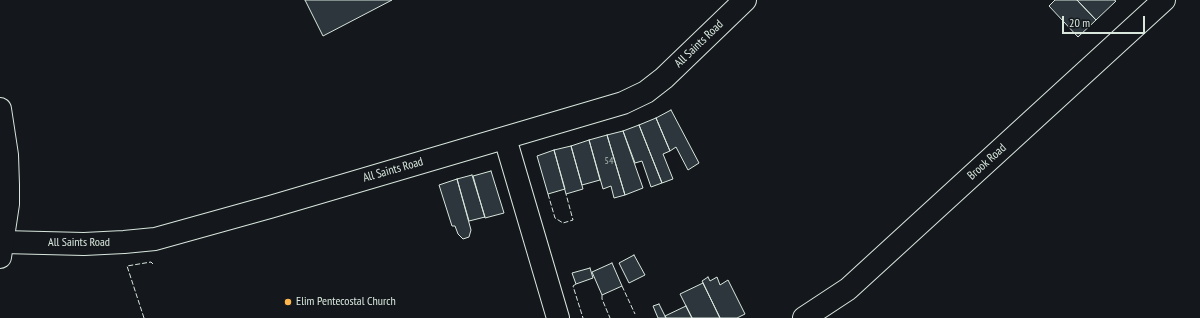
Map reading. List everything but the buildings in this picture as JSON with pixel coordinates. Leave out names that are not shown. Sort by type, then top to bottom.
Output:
[{"type":"street","name":"All Saints Road","points":[[2,249],[154,239],[255,211],[623,103],[646,92],[664,78],[744,0]]},
{"type":"street","name":"Brook Road","points":[[804,318],[848,289],[1164,0]]},
{"type":"street","points":[[0,109],[2,136],[7,155],[8,185],[8,204],[2,249]]},
{"type":"street","points":[[505,138],[558,318]]},
{"type":"fence","points":[[548,194],[555,218],[563,223],[573,220],[566,194]]},
{"type":"fence","points":[[144,318],[127,266],[151,262],[153,264]]},
{"type":"fence","points":[[576,284],[573,286],[583,318]]},
{"type":"fence","points":[[622,286],[635,314]]},
{"type":"fence","points":[[602,295],[602,299],[610,318]]},
{"type":"place","name":"Elim Pentecostal Church","points":[[288,302]]}]
